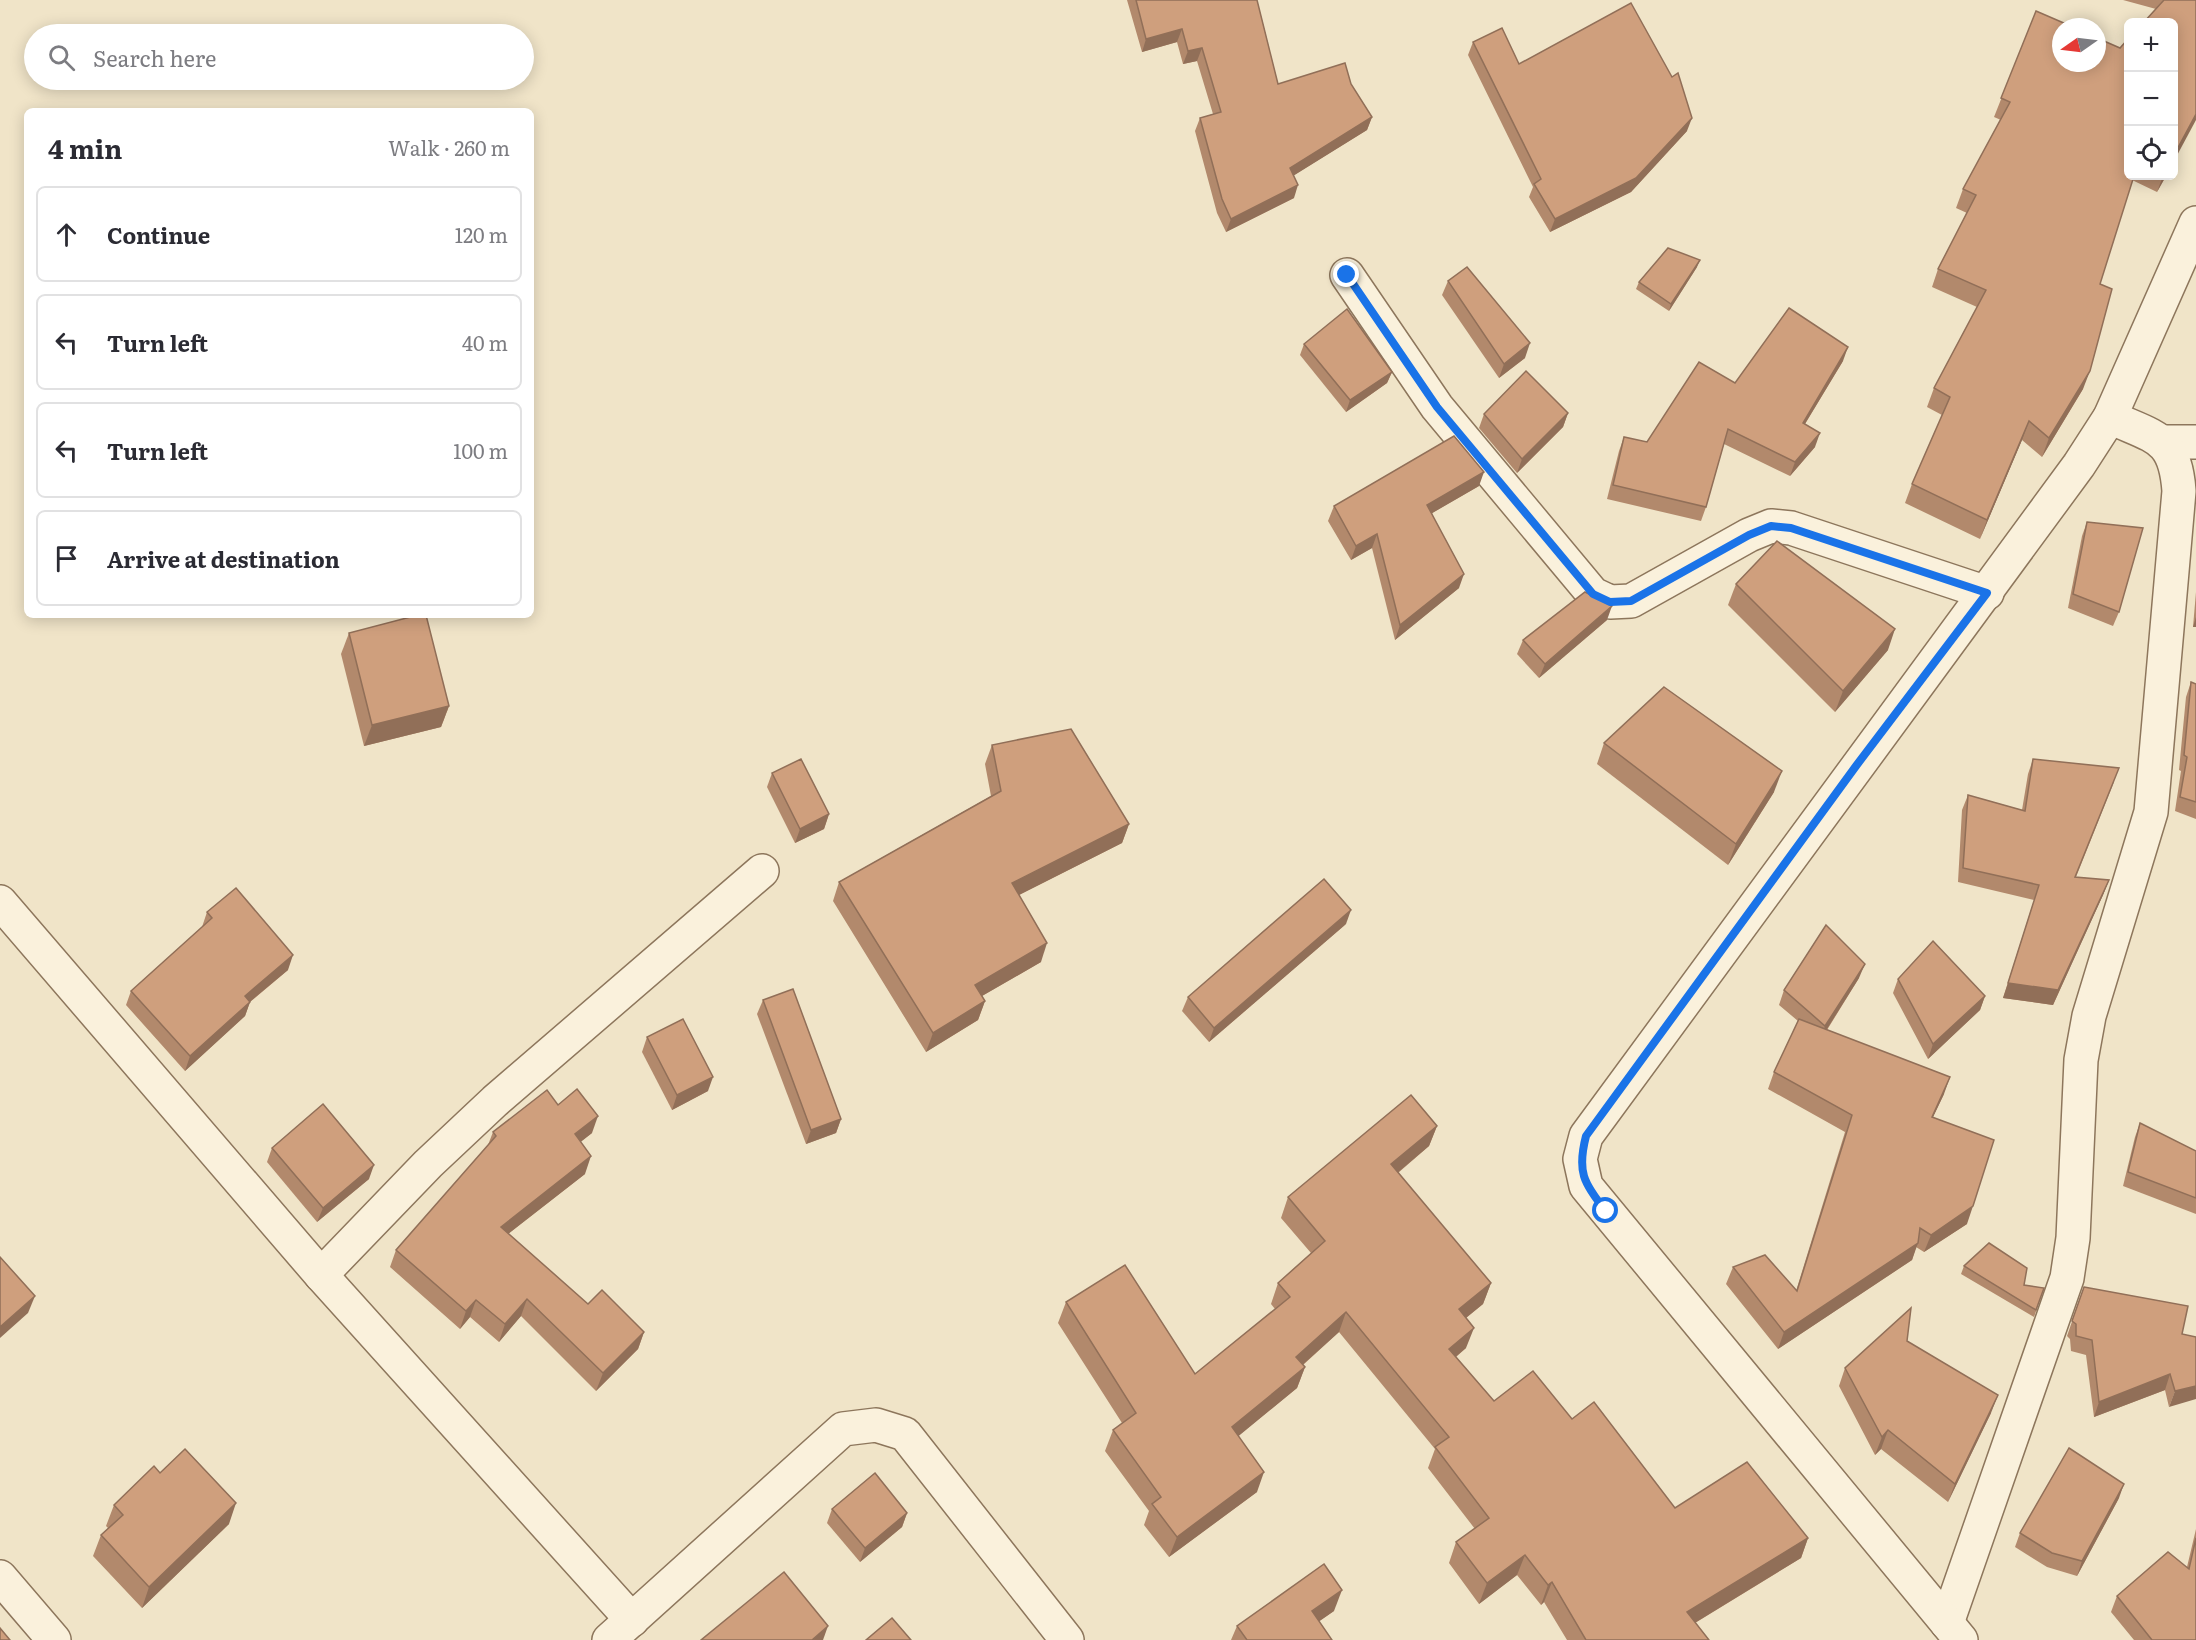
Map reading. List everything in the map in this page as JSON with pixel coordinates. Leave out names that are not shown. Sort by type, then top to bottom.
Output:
[{"type":"street","points":[[1954,1631],[1586,1186],[1580,1159],[1586,1136],[1856,766],[2036,527],[2110,417],[2196,223]]},
{"type":"street","points":[[1347,275],[1437,407],[1593,594],[1610,602],[1631,601],[1749,535],[1771,526],[1791,528],[1987,593]]},
{"type":"street","points":[[2110,417],[2163,442],[2196,442]]},
{"type":"street","points":[[1954,1631],[2067,1278],[2073,1238],[2081,1060],[2089,1016],[2151,812],[2179,491],[2177,467],[2163,442]]},
{"type":"street","points":[[321,1275],[428,1164],[495,1101],[762,871]]},
{"type":"street","points":[[0,902],[321,1275],[621,1630],[843,1429],[876,1425],[905,1434],[1067,1640]]},
{"type":"street","points":[[0,1577],[54,1640]]},
{"type":"building","points":[[1136,0],[1257,0],[1278,84],[1345,63],[1351,84],[1372,117],[1290,168],[1298,185],[1231,219],[1222,199],[1200,118],[1221,112],[1202,48],[1188,51],[1182,29],[1146,39]]},
{"type":"building","points":[[2164,0],[2196,0],[2196,114],[2178,148],[2178,18],[2148,18]]},
{"type":"building","points":[[1631,3],[1672,77],[1678,73],[1692,118],[1636,178],[1555,219],[1534,184],[1541,179],[1473,42],[1502,28],[1519,64]]},
{"type":"building","points":[[2036,11],[2052,18],[2052,72],[2106,72],[2106,42],[2120,48],[2124,44],[2124,180],[2133,180],[2100,284],[2112,289],[2090,371],[2049,438],[2029,421],[1987,520],[1912,484],[1950,397],[1934,388],[1986,290],[1938,269],[1976,195],[1963,189],[2010,102],[2001,98]]},
{"type":"building","points":[[1668,248],[1700,260],[1671,304],[1639,282]]},
{"type":"building","points":[[1467,267],[1530,343],[1504,364],[1448,281]]},
{"type":"building","points":[[1789,308],[1848,347],[1803,423],[1820,433],[1795,462],[1728,429],[1706,507],[1613,485],[1624,437],[1647,442],[1699,362],[1735,383]]},
{"type":"building","points":[[1347,309],[1392,372],[1350,400],[1304,344]]},
{"type":"building","points":[[1526,371],[1568,413],[1522,459],[1484,414]]},
{"type":"building","points":[[1454,436],[1484,472],[1427,505],[1464,574],[1400,625],[1377,534],[1356,546],[1334,506]]},
{"type":"building","points":[[2087,522],[2143,528],[2119,612],[2073,594]]},
{"type":"building","points":[[1777,541],[1895,629],[1843,691],[1736,584]]},
{"type":"building","points":[[1585,592],[1612,606],[1545,664],[1523,640]]},
{"type":"building","points":[[406,618],[427,618],[449,706],[372,725],[349,633]]},
{"type":"building","points":[[2191,682],[2196,684],[2196,802],[2180,797],[2187,757],[2184,755]]},
{"type":"building","points":[[1664,687],[1782,771],[1736,844],[1604,743]]},
{"type":"building","points":[[1071,729],[1129,824],[1012,883],[1047,943],[975,985],[985,1001],[933,1033],[839,882],[1001,791],[992,745]]},
{"type":"building","points":[[801,759],[829,814],[800,829],[772,773]]},
{"type":"building","points":[[2033,759],[2119,768],[2075,877],[2109,880],[2058,990],[2008,983],[2039,885],[1963,868],[1968,795],[2025,811]]},
{"type":"building","points":[[1324,879],[1351,910],[1214,1028],[1188,997]]},
{"type":"building","points":[[236,888],[293,955],[245,996],[250,1002],[190,1056],[131,991],[212,918],[207,912]]},
{"type":"building","points":[[1826,925],[1865,964],[1825,1026],[1784,990]]},
{"type":"building","points":[[1933,941],[1985,996],[1933,1044],[1898,979]]},
{"type":"building","points":[[793,989],[841,1119],[811,1130],[763,1000]]},
{"type":"building","points":[[683,1019],[713,1077],[677,1095],[647,1037]]},
{"type":"building","points":[[1799,1019],[1950,1077],[1932,1117],[1994,1140],[1973,1206],[1931,1235],[1920,1228],[1918,1243],[1784,1332],[1733,1267],[1765,1255],[1797,1291],[1852,1115],[1774,1072]]},
{"type":"building","points":[[577,1089],[598,1116],[575,1134],[591,1156],[501,1227],[588,1304],[602,1290],[644,1332],[603,1373],[527,1299],[505,1324],[476,1300],[466,1311],[396,1250],[496,1136],[493,1132],[547,1090],[558,1105]]},
{"type":"building","points":[[1411,1095],[1437,1126],[1391,1164],[1491,1283],[1459,1309],[1474,1328],[1449,1349],[1494,1401],[1533,1371],[1572,1419],[1594,1402],[1675,1508],[1747,1462],[1808,1538],[1687,1612],[1709,1640],[1586,1640],[1552,1582],[1548,1585],[1525,1555],[1487,1583],[1456,1542],[1489,1518],[1435,1447],[1449,1437],[1346,1312],[1296,1357],[1305,1367],[1232,1427],[1264,1472],[1177,1537],[1152,1504],[1161,1497],[1113,1430],[1136,1413],[1066,1302],[1125,1265],[1195,1374],[1290,1297],[1278,1283],[1325,1241],[1288,1197]]},
{"type":"building","points":[[323,1104],[374,1165],[323,1208],[272,1148]]},
{"type":"building","points":[[2140,1123],[2196,1151],[2196,1198],[2128,1172]]},
{"type":"building","points":[[1989,1243],[2027,1268],[2024,1285],[2044,1288],[2036,1310],[1964,1266]]},
{"type":"building","points":[[0,1257],[35,1296],[0,1327]]},
{"type":"building","points":[[2084,1287],[2188,1306],[2182,1334],[2196,1337],[2196,1386],[2175,1391],[2170,1374],[2099,1402],[2092,1340],[2076,1336],[2076,1324],[2072,1321]]},
{"type":"building","points":[[1911,1308],[1907,1341],[1998,1395],[1955,1484],[1888,1430],[1882,1437],[1845,1368]]},
{"type":"building","points":[[2069,1448],[2124,1484],[2082,1561],[2052,1553],[2020,1533]]},
{"type":"building","points":[[185,1449],[236,1503],[149,1587],[101,1535],[123,1515],[114,1505],[154,1466],[160,1473]]},
{"type":"building","points":[[875,1473],[907,1513],[865,1548],[832,1509]]},
{"type":"building","points":[[2196,1538],[2196,1640],[2152,1640],[2117,1596],[2168,1552],[2189,1569]]},
{"type":"building","points":[[1324,1564],[1342,1590],[1312,1611],[1332,1640],[1247,1640],[1237,1626]]},
{"type":"building","points":[[784,1572],[828,1626],[812,1640],[701,1640]]},
{"type":"building","points":[[892,1618],[911,1640],[866,1640]]},
{"type":"building","points":[[0,1628],[10,1640],[0,1640]]},
{"type":"route","points":[[1347,275],[1460,437],[1593,594],[1610,602],[1631,601],[1749,535],[1771,526],[1791,528],[1987,593],[1856,766],[1586,1136],[1580,1159],[1586,1186],[1606,1211]]}]
